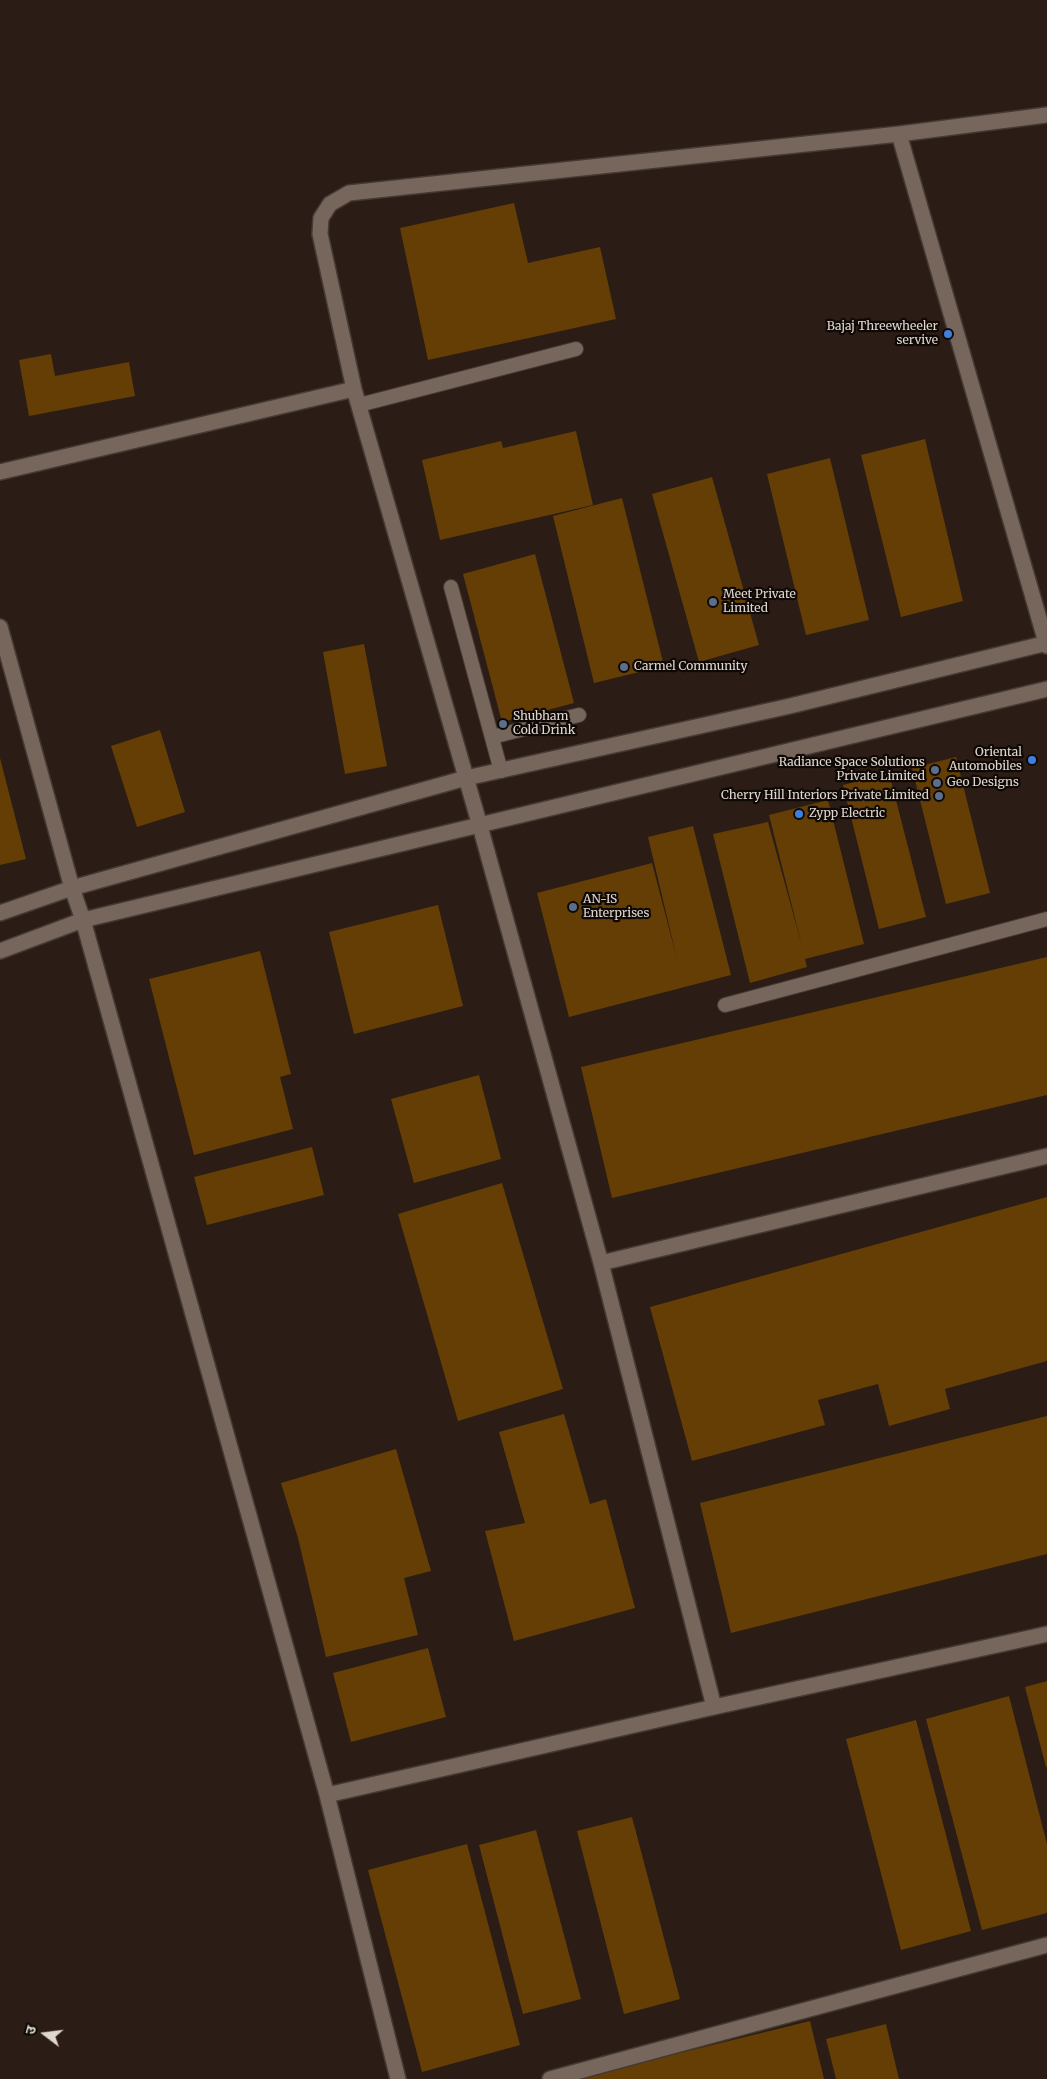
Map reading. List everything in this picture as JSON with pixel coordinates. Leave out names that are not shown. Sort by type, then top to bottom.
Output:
[{"type":"street","points":[[714,1707],[601,1263],[544,1064],[480,826],[354,389],[320,234],[321,218],[330,204],[349,193],[899,134],[1047,115]]},
{"type":"street","points":[[0,913],[72,888],[466,778],[790,706],[1047,644],[899,134]]},
{"type":"street","points":[[0,472],[354,389]]},
{"type":"street","points":[[0,627],[72,888],[84,920],[327,1795],[398,2079]]},
{"type":"street","points":[[0,951],[84,920],[1047,689]]},
{"type":"street","points":[[601,1263],[1047,1156]]},
{"type":"street","points":[[327,1795],[1047,1634]]},
{"type":"street","points":[[550,2079],[1047,1945]]},
{"type":"lane","points":[[359,405],[576,349]]},
{"type":"lane","points":[[450,587],[501,770]]},
{"type":"lane","points":[[492,737],[579,715]]},
{"type":"lane","points":[[725,1005],[1047,920]]},
{"type":"building","points":[[514,203],[528,263],[600,247],[616,319],[428,360],[400,228]]},
{"type":"building","points":[[51,354],[55,376],[129,362],[135,396],[29,416],[19,360]]},
{"type":"building","points":[[576,431],[593,505],[440,540],[422,460],[501,441],[503,448]]},
{"type":"building","points":[[925,439],[963,601],[901,617],[861,455]]},
{"type":"building","points":[[830,458],[869,620],[806,635],[767,474]]},
{"type":"building","points":[[712,477],[759,645],[699,662],[652,494]]},
{"type":"building","points":[[622,498],[664,666],[594,683],[553,516]]},
{"type":"building","points":[[535,554],[574,703],[502,722],[463,574]]},
{"type":"building","points":[[364,644],[387,766],[345,774],[323,652]]},
{"type":"building","points":[[160,730],[185,812],[137,827],[111,746]]},
{"type":"building","points":[[956,757],[990,893],[946,904],[912,768]]},
{"type":"building","points":[[0,758],[26,859],[0,865]]},
{"type":"building","points":[[889,773],[926,917],[879,929],[843,785]]},
{"type":"building","points":[[828,800],[864,944],[805,959],[807,967],[750,983],[713,834],[768,822],[802,946],[769,815]]},
{"type":"building","points":[[693,826],[731,975],[569,1017],[537,893],[652,863],[677,959],[648,837]]},
{"type":"building","points":[[438,905],[463,1006],[354,1034],[329,932]]},
{"type":"building","points":[[260,951],[291,1074],[280,1077],[293,1129],[194,1155],[149,979]]},
{"type":"building","points":[[1047,957],[1047,1095],[612,1198],[581,1067]]},
{"type":"building","points":[[479,1075],[501,1159],[414,1183],[391,1099]]},
{"type":"building","points":[[312,1147],[324,1195],[207,1225],[194,1177]]},
{"type":"building","points":[[502,1183],[563,1389],[458,1421],[398,1214]]},
{"type":"building","points":[[1047,1197],[1047,1361],[945,1389],[950,1409],[889,1426],[878,1384],[818,1400],[825,1425],[692,1461],[650,1307]]},
{"type":"building","points":[[564,1414],[590,1504],[606,1499],[635,1608],[514,1641],[485,1531],[525,1523],[499,1432]]},
{"type":"building","points":[[1047,1416],[1047,1554],[731,1633],[700,1503]]},
{"type":"building","points":[[396,1449],[431,1571],[404,1578],[418,1635],[326,1657],[298,1538],[281,1483]]},
{"type":"building","points":[[428,1648],[446,1717],[351,1742],[333,1673]]},
{"type":"building","points":[[1047,1681],[1047,1767],[1046,1767],[1025,1687]]},
{"type":"building","points":[[1009,1696],[1047,1844],[1047,1913],[982,1930],[926,1719]]},
{"type":"building","points":[[916,1720],[971,1931],[901,1950],[846,1739]]},
{"type":"building","points":[[632,1817],[680,1999],[624,2014],[577,1831]]},
{"type":"building","points":[[536,1830],[581,1999],[523,2014],[479,1845]]},
{"type":"building","points":[[467,1844],[520,2045],[422,2072],[368,1870]]},
{"type":"building","points":[[810,2021],[824,2079],[578,2079],[578,2078]]},
{"type":"building","points":[[886,2024],[899,2079],[836,2079],[826,2039]]},
{"type":"place","name":"Bajaj Threewheeler servive","points":[[948,334]]},
{"type":"place","name":"Meet Private Limited","points":[[713,602]]},
{"type":"place","name":"Carmel Community","points":[[624,667]]},
{"type":"place","name":"Shubham Cold Drink","points":[[503,724]]},
{"type":"place","name":"Oriental Automobiles","points":[[1032,760]]},
{"type":"place","name":"Radiance Space Solutions Private Limited","points":[[935,770]]},
{"type":"place","name":"Geo Designs","points":[[937,783]]},
{"type":"place","name":"Cherry Hill Interiors Private Limited","points":[[939,796]]},
{"type":"place","name":"Zypp Electric","points":[[799,814]]},
{"type":"place","name":"AN-IS Enterprises","points":[[573,907]]}]
